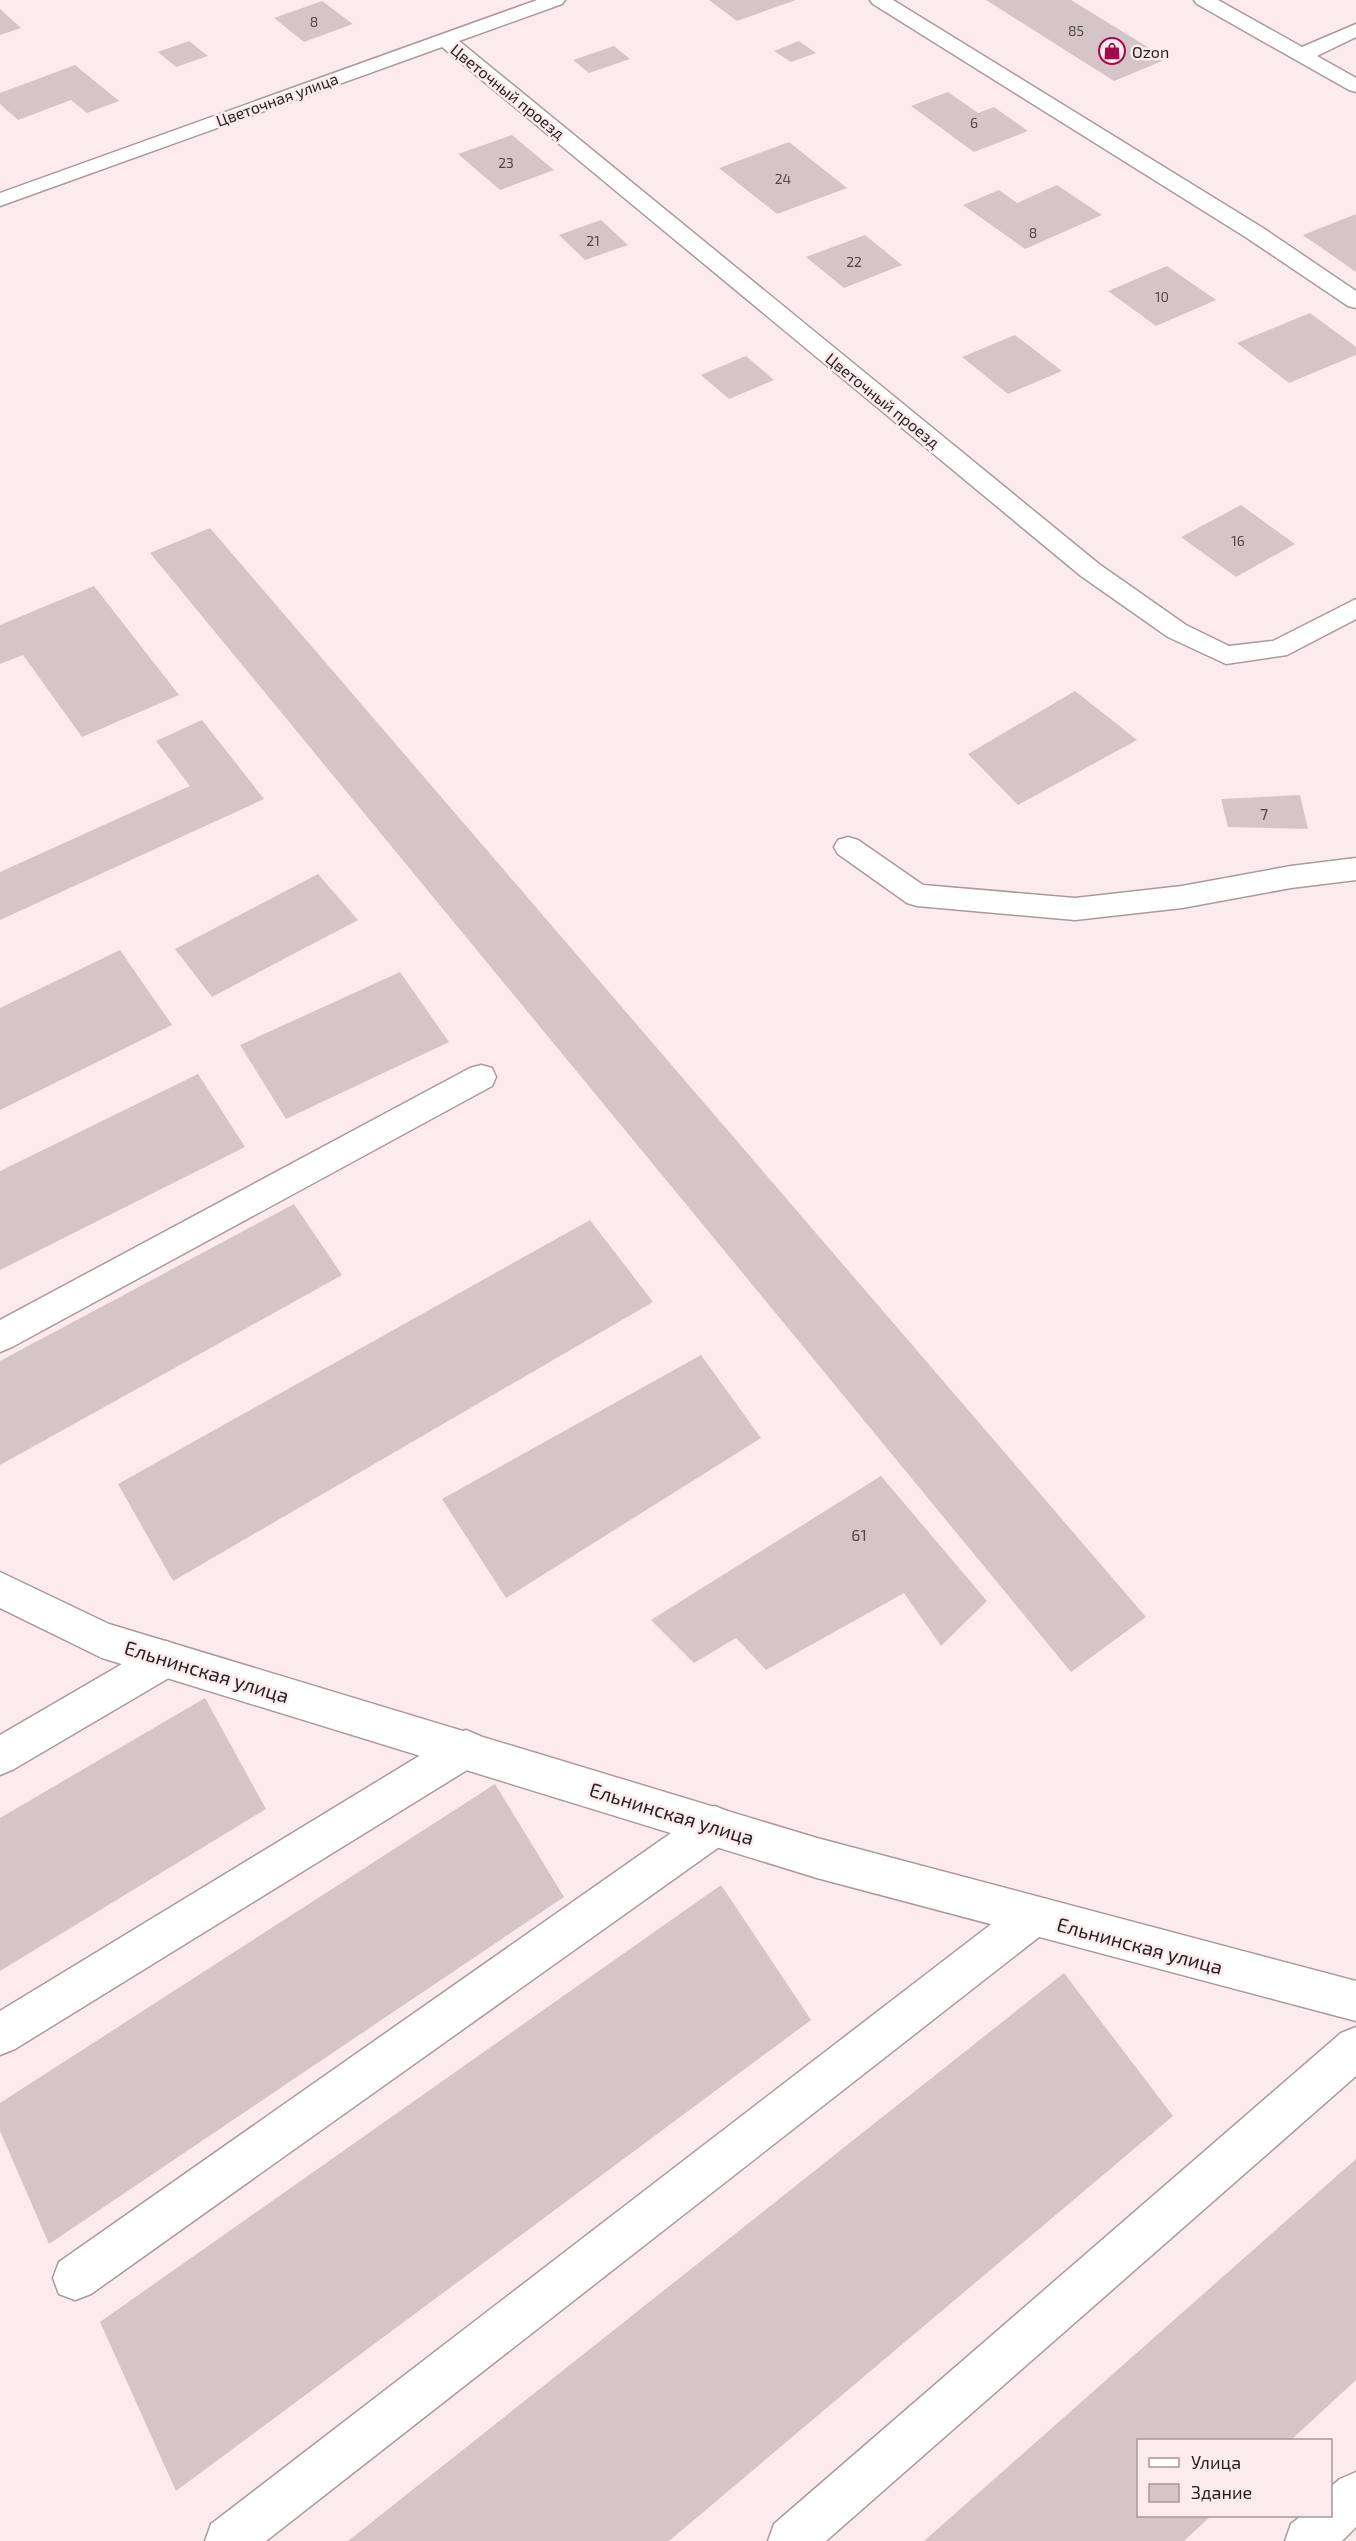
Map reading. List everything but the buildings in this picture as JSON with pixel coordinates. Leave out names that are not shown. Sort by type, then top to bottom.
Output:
[{"type":"street","name":"Цветочная улица","points":[[0,200],[555,0]]},
{"type":"street","points":[[880,0],[1255,233],[1356,301]]},
{"type":"street","points":[[1204,0],[1356,86]]},
{"type":"street","points":[[1302,56],[1356,30]]},
{"type":"street","name":"Цветочный проезд","points":[[444,39],[1090,570],[1177,631],[1226,655],[1278,649],[1356,608]]},
{"type":"street","points":[[848,847],[917,895],[1075,909],[1182,897],[1291,877],[1356,869]]},
{"type":"street","points":[[0,1337],[481,1077]]},
{"type":"street","name":"Ельнинская улица","points":[[0,1589],[102,1640],[466,1749],[817,1858],[1356,2001]]},
{"type":"street","points":[[0,1756],[166,1659]]},
{"type":"street","points":[[0,2034],[466,1749]]},
{"type":"street","points":[[75,2278],[715,1826]]},
{"type":"street","points":[[228,2541],[1035,1916]]},
{"type":"street","points":[[791,2541],[1356,2048]]},
{"type":"street","points":[[1308,2541],[1356,2495]]},
{"type":"place","name":"Ozon","points":[[1112,51]]}]
